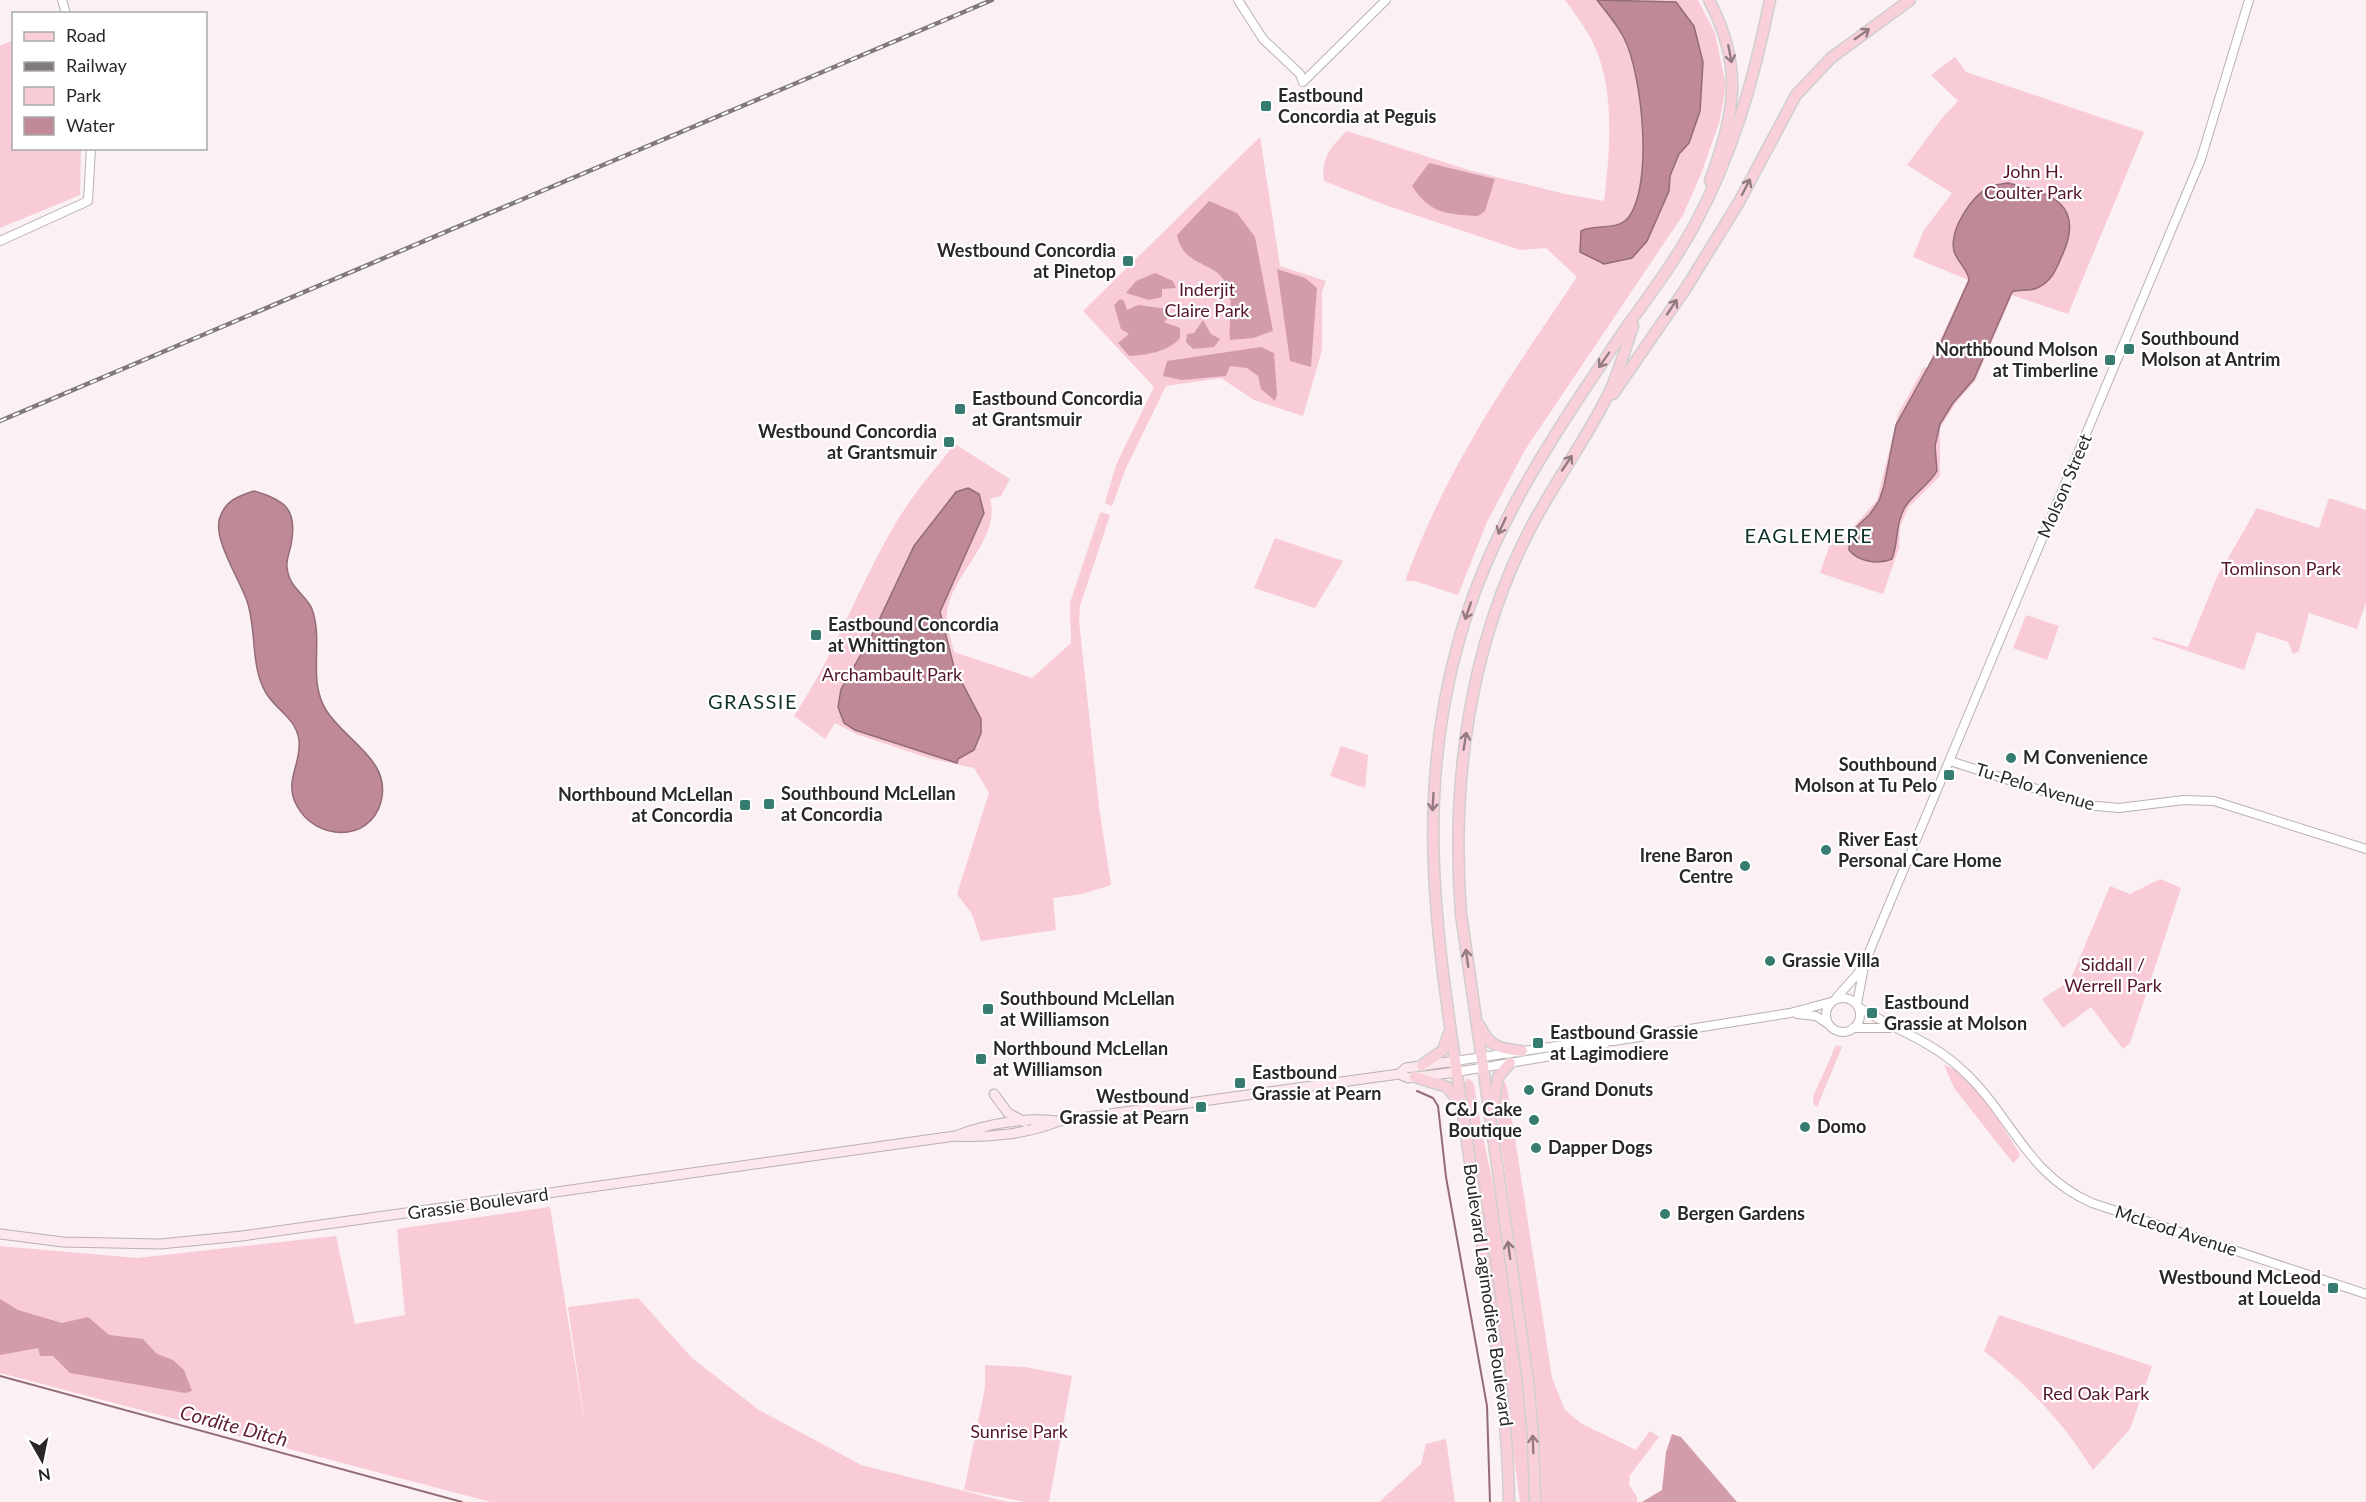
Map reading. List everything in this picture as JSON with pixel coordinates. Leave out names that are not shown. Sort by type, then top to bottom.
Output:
[{"type":"main road","points":[[1693,228],[1724,143],[1733,93],[1733,69],[1728,43],[1709,0]]},
{"type":"main road","name":"Boulevard Lagimodière Boulevard","points":[[1509,1502],[1508,1454],[1498,1355],[1434,904],[1432,809],[1441,719],[1459,642],[1483,571],[1519,493],[1563,421],[1693,228],[1716,184],[1739,124],[1770,0]]},
{"type":"main road","points":[[1592,425],[1701,264],[1739,202],[1796,94],[1831,58],[1910,0]]},
{"type":"main road","name":"Boulevard Lagimodière Boulevard","points":[[1535,1502],[1528,1380],[1461,914],[1458,830],[1464,745],[1473,690],[1493,618],[1529,530],[1560,473],[1592,425],[1613,384],[1637,312]]},
{"type":"main road","points":[[1422,1065],[1443,1050],[1448,1043],[1448,1012]]},
{"type":"main road","points":[[1475,1012],[1487,1040],[1501,1049],[1522,1051]]},
{"type":"main road","points":[[1491,1125],[1496,1082],[1510,1064]]},
{"type":"main road","name":"Grassie Boulevard","points":[[1400,1074],[1406,1068],[1422,1065],[1456,1066]]},
{"type":"main road","name":"Grassie Boulevard","points":[[0,1234],[63,1242],[160,1244],[242,1236],[955,1136],[973,1129],[1025,1122],[1059,1121],[1400,1074],[1408,1078],[1456,1066]]},
{"type":"main road","points":[[1415,1077],[1450,1089],[1462,1110]]},
{"type":"main road","points":[[994,1094],[1008,1113],[1025,1122]]},
{"type":"main road","name":"Grassie Boulevard","points":[[955,1136],[974,1138],[1044,1127],[1059,1121]]},
{"type":"street","points":[[1238,0],[1263,39],[1300,74],[1303,82],[1386,0]]},
{"type":"street","name":"Molson Street","points":[[1832,1001],[1850,985],[1864,966],[2201,159],[2249,0]]},
{"type":"street","points":[[0,241],[88,201],[91,150]]},
{"type":"street","name":"Tu-Pelo Avenue","points":[[1950,761],[2098,807],[2119,808],[2184,800],[2226,803],[2366,849]]},
{"type":"street","name":"Molson Street","points":[[1858,1005],[1864,966]]},
{"type":"street","points":[[1845,997],[1893,1028],[1853,1028],[1841,1032],[1828,1024],[1825,1013],[1832,1001],[1845,997]]},
{"type":"street","name":"Grassie Boulevard","points":[[1456,1066],[1482,1062],[1522,1051],[1585,1042],[1614,1041],[1790,1013],[1832,1001]]},
{"type":"street","points":[[1853,1028],[1860,1019],[1858,1005]]},
{"type":"street","name":"Grassie Boulevard","points":[[1790,1013],[1816,1016],[1828,1024]]},
{"type":"street","name":"McLeod Avenue","points":[[1893,1028],[1932,1047],[1967,1074],[1988,1097],[2031,1159],[2064,1188],[2092,1203],[2366,1294]]},
{"type":"street","name":"Grassie Boulevard","points":[[1482,1062],[1510,1064],[1586,1050],[1614,1041]]},
{"type":"green space","points":[[1565,0],[1698,0],[1715,33],[1726,86],[1719,123],[1701,174],[1683,215],[1525,450],[1487,522],[1458,595],[1415,581],[1405,581],[1440,498],[1460,460],[1527,351],[1577,277],[1546,248],[1520,250],[1388,206],[1324,181],[1324,165],[1328,153],[1347,131],[1472,171],[1565,194],[1604,201],[1609,143],[1606,83],[1595,47]]},
{"type":"green space","points":[[12,40],[12,150],[81,150],[80,195],[0,228],[0,46]]},
{"type":"green space","name":"John H. Coulter Park","points":[[1955,57],[1966,72],[2144,132],[2068,314],[2012,295],[1975,381],[1955,404],[1940,428],[1940,476],[1908,508],[1900,527],[1899,548],[1883,594],[1820,573],[1833,535],[1844,538],[1877,500],[1898,414],[1924,367],[1927,368],[1968,280],[1913,257],[1924,230],[1952,193],[1907,165],[1942,118],[1958,101],[1931,75]]},
{"type":"green space","name":"Inderjit Claire Park","points":[[1260,137],[1280,266],[1326,281],[1322,292],[1322,350],[1303,416],[1254,400],[1221,378],[1166,386],[1126,468],[1112,506],[1105,503],[1116,465],[1154,387],[1083,311]]},
{"type":"green space","name":"Archambault Park","points":[[955,444],[1010,479],[1001,496],[990,499],[992,514],[989,528],[951,597],[947,621],[954,652],[1032,678],[1071,643],[1070,603],[1099,516],[1101,512],[1110,515],[1080,606],[1079,621],[1099,807],[1111,885],[1082,894],[1053,898],[1056,930],[981,941],[972,914],[957,894],[989,793],[974,768],[928,758],[856,734],[835,723],[825,739],[794,716],[822,669],[897,521]]},
{"type":"green space","name":"Tomlinson Park","points":[[2329,498],[2366,510],[2366,602],[2357,629],[2309,613],[2299,651],[2293,654],[2288,642],[2257,632],[2244,670],[2152,639],[2153,637],[2188,647],[2217,577],[2257,508],[2319,528]]},
{"type":"green space","points":[[1275,538],[1343,561],[1315,608],[1254,588]]},
{"type":"green space","points":[[2026,615],[2059,626],[2047,660],[2013,648]]},
{"type":"green space","points":[[1341,746],[1368,755],[1365,788],[1330,776]]},
{"type":"green space","name":"Siddall / Werrell Park","points":[[2160,879],[2181,888],[2130,1043],[2123,1049],[2091,1007],[2063,1028],[2042,999],[2070,981],[2110,886],[2130,894]]},
{"type":"green space","points":[[1836,1045],[1842,1047],[1817,1107],[1814,1105],[1813,1097]]},
{"type":"green space","points":[[1944,1065],[1965,1078],[1996,1116],[2019,1152],[2020,1156],[2013,1163],[1954,1088]]},
{"type":"green space","points":[[1502,1076],[1507,1087],[1552,1378],[1565,1410],[1582,1424],[1636,1450],[1650,1431],[1659,1437],[1630,1475],[1629,1485],[1637,1497],[1637,1502],[1541,1502],[1537,1406],[1496,1107]]},
{"type":"green space","points":[[1468,1078],[1474,1084],[1510,1282],[1524,1392],[1531,1502],[1520,1502],[1464,1084]]},
{"type":"green space","points":[[550,1207],[586,1432],[568,1307],[638,1298],[692,1358],[759,1410],[861,1465],[1008,1502],[491,1502],[0,1373],[0,1246],[137,1258],[336,1236],[355,1324],[405,1315],[397,1229]]},
{"type":"green space","name":"Red Oak Park","points":[[1999,1315],[2152,1366],[2130,1429],[2093,1470],[2070,1436],[2044,1406],[2016,1377],[1984,1351]]},
{"type":"green space","name":"Sunrise Park","points":[[985,1365],[1025,1367],[1072,1376],[1049,1502],[1025,1502],[964,1490],[985,1388]]},
{"type":"green space","points":[[1446,1439],[1455,1502],[1379,1502],[1421,1464],[1426,1444]]},
{"type":"shaded area","points":[[1429,163],[1495,179],[1485,211],[1478,216],[1448,213],[1426,202],[1412,186]]},
{"type":"shaded area","points":[[1209,201],[1237,213],[1255,237],[1273,331],[1253,338],[1230,340],[1231,302],[1224,280],[1210,268],[1194,260],[1181,246],[1177,235]]},
{"type":"shaded area","points":[[1277,269],[1305,278],[1317,288],[1311,367],[1290,361]]},
{"type":"shaded area","points":[[1155,273],[1173,281],[1176,288],[1162,289],[1162,297],[1149,300],[1126,293],[1136,281]]},
{"type":"shaded area","points":[[1120,299],[1124,301],[1127,310],[1138,305],[1168,309],[1168,318],[1164,322],[1180,328],[1180,338],[1163,350],[1129,356],[1118,343],[1129,334],[1121,329],[1114,305]]},
{"type":"shaded area","points":[[1203,320],[1211,334],[1220,339],[1214,347],[1193,349],[1186,342],[1187,334],[1194,333]]},
{"type":"shaded area","points":[[1261,347],[1274,353],[1277,394],[1275,401],[1261,389],[1258,376],[1247,368],[1230,366],[1226,376],[1182,380],[1163,376],[1167,361]]},
{"type":"shaded area","points":[[0,1299],[18,1310],[62,1323],[88,1317],[109,1335],[143,1339],[157,1354],[173,1360],[184,1370],[192,1391],[185,1393],[70,1373],[53,1356],[40,1356],[38,1348],[0,1355]]},
{"type":"shaded area","points":[[1672,1434],[1681,1437],[1737,1502],[1642,1502],[1662,1490],[1666,1452]]},
{"type":"water","points":[[1597,0],[1676,2],[1694,26],[1703,62],[1700,111],[1689,143],[1679,154],[1670,176],[1669,191],[1647,241],[1632,258],[1604,264],[1580,252],[1581,231],[1618,225],[1628,218],[1636,202],[1643,156],[1640,102],[1630,54],[1615,23]]},
{"type":"water","points":[[2008,183],[2052,197],[2061,205],[2067,214],[2070,226],[2068,240],[2053,275],[2047,282],[2036,289],[2012,292],[1974,379],[1953,403],[1940,424],[1935,446],[1937,471],[1905,507],[1892,559],[1881,562],[1863,560],[1849,550],[1850,533],[1870,514],[1879,501],[1896,425],[1938,349],[1969,280],[1967,272],[1954,251],[1953,243],[1958,224],[1975,198],[1982,192],[1991,186]]},
{"type":"water","points":[[968,488],[979,494],[984,513],[940,612],[954,667],[981,719],[981,733],[974,750],[958,759],[957,763],[855,730],[844,723],[838,707],[841,689],[871,637],[914,546],[956,492]]},
{"type":"water","points":[[254,491],[274,498],[291,514],[293,533],[287,561],[288,575],[312,609],[317,634],[316,673],[320,698],[334,721],[365,752],[380,774],[383,787],[381,802],[375,816],[354,831],[328,831],[316,826],[305,817],[293,797],[292,780],[299,749],[297,732],[290,720],[270,699],[261,682],[247,601],[220,536],[220,517],[226,506],[238,497]]},
{"type":"waterway","points":[[1417,1091],[1433,1098],[1438,1106],[1446,1177],[1487,1406],[1490,1502]]},
{"type":"waterway","name":"Cordite Ditch","points":[[0,1376],[462,1502]]},
{"type":"railway","points":[[0,421],[992,0]]},
{"type":"place","name":"Eastbound Concordia at Peguis","points":[[1266,106]]},
{"type":"place","name":"Westbound Concordia at Pinetop","points":[[1128,261]]},
{"type":"place","name":"Southbound Molson at Antrim","points":[[2129,349]]},
{"type":"place","name":"Northbound Molson at Timberline","points":[[2110,360]]},
{"type":"place","name":"Eastbound Concordia at Grantsmuir","points":[[960,409]]},
{"type":"place","name":"Westbound Concordia at Grantsmuir","points":[[949,442]]},
{"type":"place","name":"Eastbound Concordia at Whittington","points":[[816,635]]},
{"type":"place","name":"M Convenience","points":[[2011,758]]},
{"type":"place","name":"Southbound Molson at Tu Pelo","points":[[1949,775]]},
{"type":"place","name":"Southbound McLellan at Concordia","points":[[769,804]]},
{"type":"place","name":"Northbound McLellan at Concordia","points":[[745,805]]},
{"type":"place","name":"River East Personal Care Home","points":[[1826,850]]},
{"type":"place","name":"Irene Baron Centre","points":[[1745,866]]},
{"type":"place","name":"Grassie Villa","points":[[1770,961]]},
{"type":"place","name":"Southbound McLellan at Williamson","points":[[988,1009]]},
{"type":"place","name":"Eastbound Grassie at Molson","points":[[1872,1013]]},
{"type":"place","name":"Eastbound Grassie at Lagimodiere","points":[[1538,1043]]},
{"type":"place","name":"Northbound McLellan at Williamson","points":[[981,1059]]},
{"type":"place","name":"Eastbound Grassie at Pearn","points":[[1240,1083]]},
{"type":"place","name":"Grand Donuts","points":[[1529,1090]]},
{"type":"place","name":"Westbound Grassie at Pearn","points":[[1201,1107]]},
{"type":"place","name":"C&J Cake Boutique","points":[[1534,1120]]},
{"type":"place","name":"Domo","points":[[1805,1127]]},
{"type":"place","name":"Dapper Dogs","points":[[1536,1148]]},
{"type":"place","name":"Bergen Gardens","points":[[1665,1214]]},
{"type":"place","name":"Westbound McLeod at Louelda","points":[[2333,1288]]},
{"type":"district","name":"EAGLEMERE","points":[[1809,536]]},
{"type":"district","name":"GRASSIE","points":[[753,702]]}]
